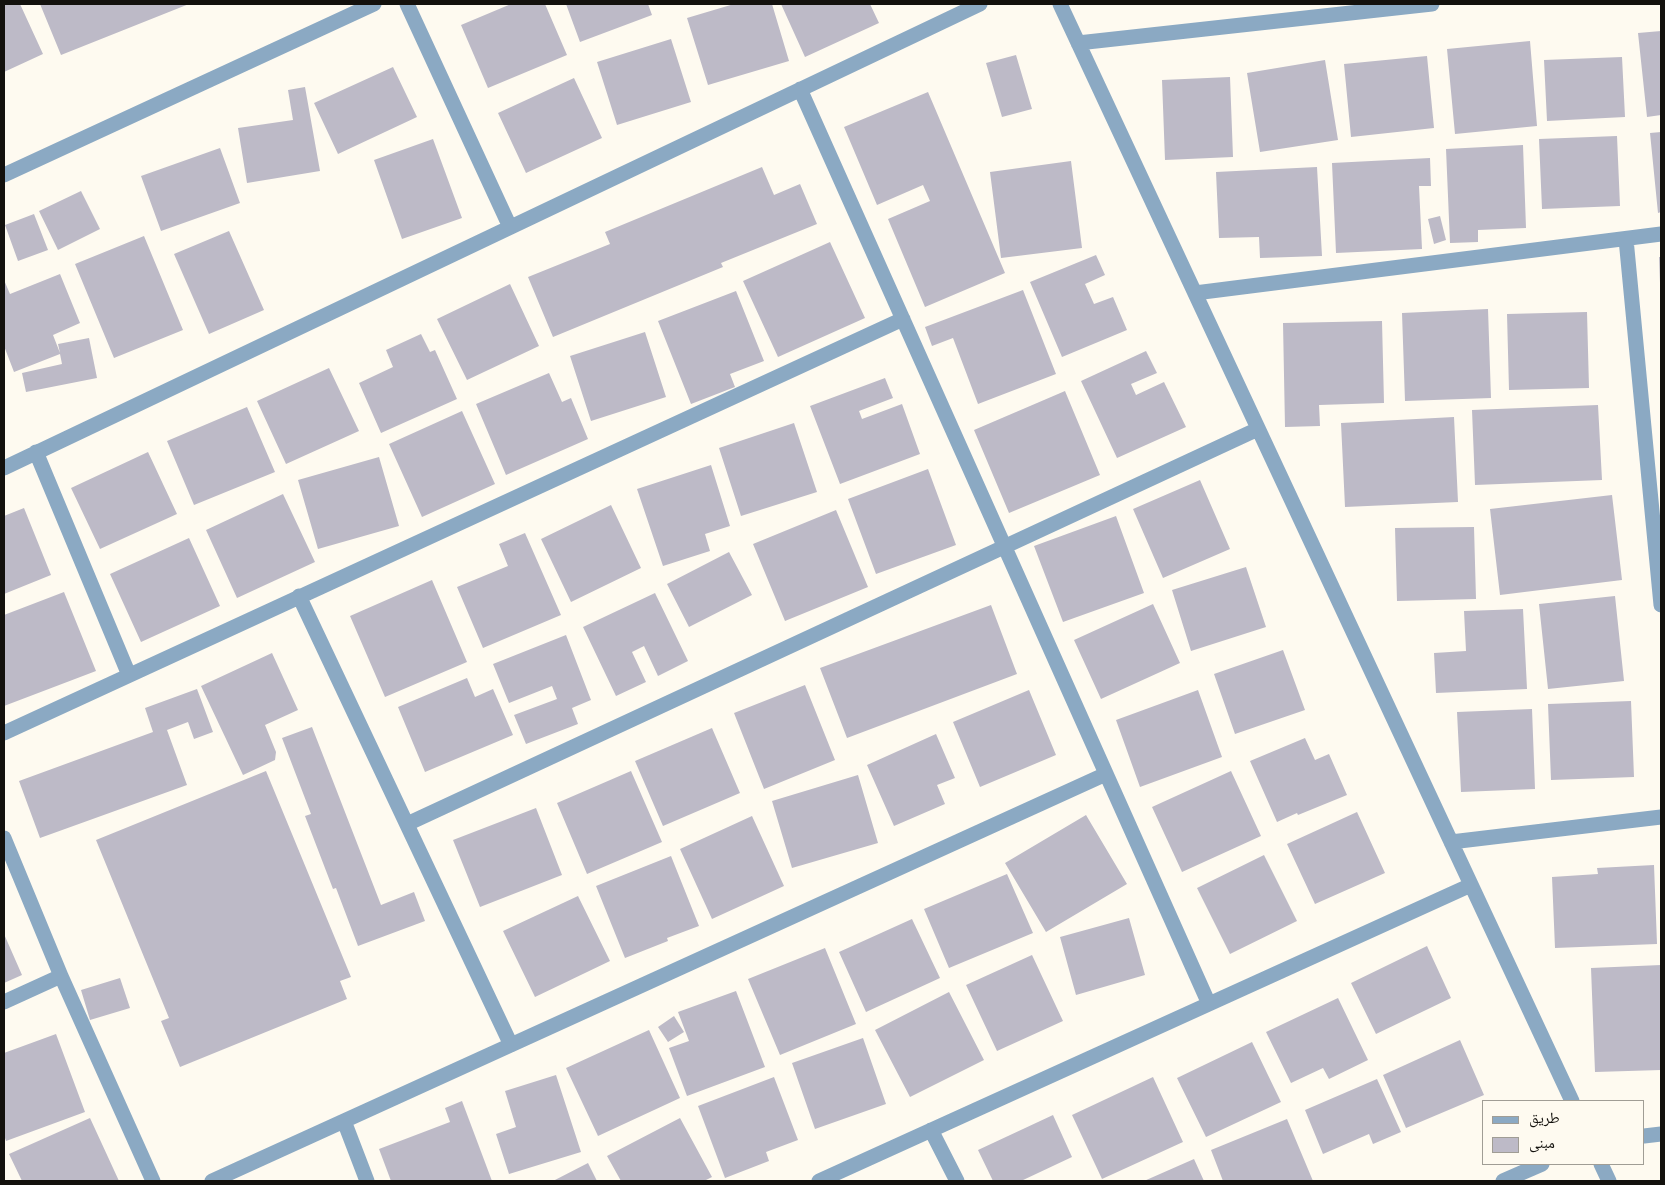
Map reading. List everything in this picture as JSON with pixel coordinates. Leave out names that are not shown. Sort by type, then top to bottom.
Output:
[{"type":"street","points":[[4,175],[374,4]]},
{"type":"street","points":[[407,4],[510,227]]},
{"type":"street","points":[[4,468],[980,4]]},
{"type":"street","points":[[1060,4],[1572,1100]]},
{"type":"street","points":[[1078,43],[1432,4]]},
{"type":"street","points":[[800,89],[1209,1004]]},
{"type":"street","points":[[1195,293],[1661,234]]},
{"type":"street","points":[[1626,239],[1661,605]]},
{"type":"street","points":[[4,733],[903,319]]},
{"type":"street","points":[[407,824],[1258,429]]},
{"type":"street","points":[[36,452],[129,675]]},
{"type":"street","points":[[300,596],[511,1045]]},
{"type":"street","points":[[212,1181],[1106,774]]},
{"type":"street","points":[[1451,842],[1661,817]]},
{"type":"street","points":[[4,838],[61,976],[153,1181]]},
{"type":"street","points":[[819,1181],[1471,885]]},
{"type":"street","points":[[4,1002],[61,976]]},
{"type":"street","points":[[344,1121],[367,1181]]},
{"type":"street","points":[[931,1130],[956,1181]]},
{"type":"street","points":[[1645,1136],[1661,1134]]},
{"type":"street","points":[[1503,1181],[1540,1165]]},
{"type":"street","points":[[1602,1165],[1610,1181]]},
{"type":"building","points":[[4,4],[20,4],[43,54],[4,72]]},
{"type":"building","points":[[40,4],[189,4],[61,55]]},
{"type":"building","points":[[511,4],[545,4],[567,55],[488,88],[461,25]]},
{"type":"building","points":[[566,4],[648,4],[652,15],[580,42]]},
{"type":"building","points":[[734,4],[772,4],[789,61],[708,85],[687,18]]},
{"type":"building","points":[[781,4],[870,4],[879,23],[805,57]]},
{"type":"building","points":[[1661,31],[1661,115],[1647,117],[1638,33]]},
{"type":"building","points":[[671,39],[691,102],[617,125],[597,62]]},
{"type":"building","points":[[1530,41],[1537,126],[1455,134],[1447,49]]},
{"type":"building","points":[[1016,55],[1032,109],[1002,117],[986,63]]},
{"type":"building","points":[[1427,56],[1434,128],[1351,137],[1344,64]]},
{"type":"building","points":[[1622,57],[1625,117],[1547,121],[1544,60]]},
{"type":"building","points":[[1325,60],[1338,140],[1260,152],[1247,73]]},
{"type":"building","points":[[393,67],[417,117],[338,154],[314,103]]},
{"type":"building","points":[[1230,77],[1233,157],[1165,160],[1162,80]]},
{"type":"building","points":[[574,78],[602,138],[526,173],[498,113]]},
{"type":"building","points":[[305,87],[320,171],[247,183],[238,128],[293,120],[288,90]]},
{"type":"building","points":[[928,92],[1005,273],[925,307],[888,219],[930,201],[923,185],[877,205],[844,127]]},
{"type":"building","points":[[1661,132],[1661,212],[1658,213],[1650,133]]},
{"type":"building","points":[[1617,136],[1620,206],[1542,209],[1539,139]]},
{"type":"building","points":[[433,139],[462,218],[402,239],[374,160]]},
{"type":"building","points":[[1523,145],[1526,228],[1478,230],[1478,242],[1450,243],[1446,149]]},
{"type":"building","points":[[220,148],[240,203],[161,231],[141,176]]},
{"type":"building","points":[[1430,158],[1431,186],[1419,186],[1422,249],[1336,253],[1332,163]]},
{"type":"building","points":[[1071,161],[1082,248],[1001,258],[990,172]]},
{"type":"building","points":[[762,167],[774,195],[800,184],[817,224],[721,263],[723,267],[553,337],[528,277],[610,244],[605,232]]},
{"type":"building","points":[[1317,167],[1322,256],[1260,258],[1259,237],[1219,238],[1216,172]]},
{"type":"building","points":[[81,191],[100,229],[58,250],[39,211]]},
{"type":"building","points":[[34,214],[48,250],[18,261],[5,225]]},
{"type":"building","points":[[1440,216],[1446,240],[1434,244],[1428,219]]},
{"type":"building","points":[[229,231],[264,310],[209,334],[174,254]]},
{"type":"building","points":[[144,236],[183,330],[114,358],[75,264]]},
{"type":"building","points":[[830,242],[865,318],[778,357],[743,281]]},
{"type":"building","points":[[1096,255],[1105,275],[1085,284],[1094,304],[1113,297],[1127,330],[1062,357],[1030,282]]},
{"type":"building","points":[[1659,257],[1661,257],[1661,283],[1660,283]]},
{"type":"building","points":[[60,274],[80,323],[53,335],[60,353],[58,344],[89,338],[97,378],[26,392],[22,373],[62,364],[60,354],[14,372],[4,346],[4,280],[10,294]]},
{"type":"building","points":[[510,284],[539,346],[467,380],[437,319]]},
{"type":"building","points":[[1023,290],[1056,374],[978,404],[953,338],[932,346],[925,327]]},
{"type":"building","points":[[736,291],[764,361],[730,374],[735,387],[691,404],[658,321]]},
{"type":"building","points":[[1488,309],[1491,398],[1405,401],[1402,313]]},
{"type":"building","points":[[1587,312],[1589,388],[1509,390],[1507,314]]},
{"type":"building","points":[[1382,321],[1384,403],[1319,405],[1320,426],[1285,427],[1283,323]]},
{"type":"building","points":[[645,332],[666,397],[591,421],[570,356]]},
{"type":"building","points":[[421,334],[430,352],[435,350],[457,399],[381,433],[359,383],[393,367],[386,350]]},
{"type":"building","points":[[1146,351],[1157,373],[1131,384],[1136,395],[1164,382],[1186,427],[1117,458],[1081,381]]},
{"type":"building","points":[[329,368],[359,431],[286,464],[257,401]]},
{"type":"building","points":[[549,373],[562,402],[571,398],[588,439],[506,475],[476,404]]},
{"type":"building","points":[[885,378],[893,398],[859,411],[862,419],[902,404],[920,454],[840,484],[810,406]]},
{"type":"building","points":[[1065,391],[1100,475],[1009,513],[974,430]]},
{"type":"building","points":[[1598,405],[1602,480],[1475,485],[1472,410]]},
{"type":"building","points":[[247,407],[275,472],[194,505],[167,441]]},
{"type":"building","points":[[462,411],[495,484],[422,517],[389,444]]},
{"type":"building","points":[[1454,417],[1458,502],[1345,507],[1341,423]]},
{"type":"building","points":[[794,423],[817,492],[741,516],[719,448]]},
{"type":"building","points":[[148,452],[177,514],[100,549],[71,488]]},
{"type":"building","points":[[379,457],[399,526],[318,549],[298,480]]},
{"type":"building","points":[[711,465],[730,526],[705,534],[710,551],[663,566],[637,489]]},
{"type":"building","points":[[928,469],[956,545],[876,574],[848,499]]},
{"type":"building","points":[[1200,480],[1230,549],[1163,578],[1133,509]]},
{"type":"building","points":[[283,494],[315,562],[237,598],[206,530]]},
{"type":"building","points":[[1612,495],[1622,580],[1500,595],[1490,509]]},
{"type":"building","points":[[611,505],[641,568],[571,602],[541,539]]},
{"type":"building","points":[[24,508],[51,575],[4,594],[4,516]]},
{"type":"building","points":[[836,510],[868,587],[785,621],[753,544]]},
{"type":"building","points":[[1116,516],[1144,593],[1063,622],[1034,546]]},
{"type":"building","points":[[1474,527],[1476,599],[1397,601],[1395,528]]},
{"type":"building","points":[[525,533],[561,615],[483,648],[457,587],[508,566],[499,544]]},
{"type":"building","points":[[189,538],[220,606],[141,642],[110,574]]},
{"type":"building","points":[[729,552],[752,595],[689,627],[667,584]]},
{"type":"building","points":[[1246,567],[1266,627],[1191,651],[1172,590]]},
{"type":"building","points":[[432,580],[467,662],[385,697],[350,616]]},
{"type":"building","points":[[64,592],[96,671],[4,706],[4,615]]},
{"type":"building","points":[[655,593],[688,661],[658,676],[644,646],[632,652],[646,682],[616,696],[583,627]]},
{"type":"building","points":[[1615,596],[1624,681],[1548,689],[1539,604]]},
{"type":"building","points":[[1153,604],[1180,663],[1101,699],[1074,640]]},
{"type":"building","points":[[991,605],[1017,674],[847,738],[820,668]]},
{"type":"building","points":[[1523,609],[1527,689],[1436,693],[1434,653],[1466,651],[1464,611]]},
{"type":"building","points":[[566,635],[591,700],[572,708],[578,724],[526,744],[514,715],[557,699],[552,686],[509,703],[493,664]]},
{"type":"building","points":[[1283,650],[1305,710],[1235,734],[1214,674]]},
{"type":"building","points":[[272,653],[298,710],[265,725],[276,752],[275,760],[243,775],[201,686]]},
{"type":"building","points":[[467,678],[475,697],[493,689],[513,735],[425,772],[398,707]]},
{"type":"building","points":[[805,685],[835,760],[764,789],[734,713]]},
{"type":"building","points":[[197,689],[213,732],[194,739],[188,722],[167,730],[187,785],[40,838],[19,781],[153,732],[145,708]]},
{"type":"building","points":[[1029,690],[1056,755],[980,787],[953,722]]},
{"type":"building","points":[[1198,690],[1222,757],[1140,787],[1116,720]]},
{"type":"building","points":[[1631,701],[1634,777],[1551,780],[1548,704]]},
{"type":"building","points":[[1532,709],[1535,789],[1461,792],[1457,712]]},
{"type":"building","points":[[312,727],[381,905],[414,892],[425,921],[358,946],[336,888],[333,889],[305,816],[311,814],[282,738]]},
{"type":"building","points":[[712,728],[740,793],[663,826],[635,761]]},
{"type":"building","points":[[936,734],[955,778],[937,785],[945,804],[894,826],[867,765]]},
{"type":"building","points":[[1305,738],[1315,760],[1329,754],[1347,795],[1277,822],[1250,761]]},
{"type":"building","points":[[266,771],[351,977],[340,981],[347,999],[180,1067],[161,1021],[169,1018],[96,840]]},
{"type":"building","points":[[631,771],[662,842],[587,874],[557,803]]},
{"type":"building","points":[[1231,771],[1261,836],[1182,872],[1152,807]]},
{"type":"building","points":[[858,775],[878,843],[792,868],[772,801]]},
{"type":"building","points":[[536,808],[562,875],[480,907],[453,840]]},
{"type":"building","points":[[1357,812],[1385,873],[1315,904],[1287,844]]},
{"type":"building","points":[[1086,815],[1127,884],[1046,932],[1005,863]]},
{"type":"building","points":[[752,816],[784,886],[712,919],[680,849]]},
{"type":"building","points":[[1264,855],[1297,921],[1230,954],[1197,888]]},
{"type":"building","points":[[671,856],[699,926],[667,938],[668,941],[625,958],[596,886]]},
{"type":"building","points":[[1654,865],[1657,944],[1555,948],[1552,877],[1598,874],[1597,868]]},
{"type":"building","points":[[1007,874],[1033,933],[949,968],[924,909]]},
{"type":"building","points":[[578,896],[610,961],[535,997],[503,931]]},
{"type":"building","points":[[1129,918],[1145,975],[1076,995],[1060,937]]},
{"type":"building","points":[[912,919],[940,978],[866,1012],[839,952]]},
{"type":"building","points":[[4,934],[22,975],[4,983]]},
{"type":"building","points":[[1427,946],[1451,998],[1376,1034],[1351,983]]},
{"type":"building","points":[[825,948],[856,1024],[780,1055],[748,979]]},
{"type":"building","points":[[1032,955],[1063,1021],[997,1051],[966,985]]},
{"type":"building","points":[[1661,965],[1661,1070],[1595,1072],[1591,968]]},
{"type":"building","points":[[120,978],[130,1008],[90,1020],[81,990]]},
{"type":"building","points":[[736,991],[765,1067],[687,1096],[669,1048],[689,1041],[678,1012]]},
{"type":"building","points":[[949,992],[984,1060],[910,1097],[875,1030]]},
{"type":"building","points":[[1338,998],[1368,1060],[1329,1079],[1323,1068],[1291,1083],[1266,1032]]},
{"type":"building","points":[[674,1016],[684,1032],[668,1042],[658,1027]]},
{"type":"building","points":[[649,1030],[680,1098],[598,1136],[566,1068]]},
{"type":"building","points":[[56,1034],[85,1112],[6,1141],[4,1135],[4,1053]]},
{"type":"building","points":[[863,1038],[886,1104],[815,1129],[792,1063]]},
{"type":"building","points":[[1460,1040],[1484,1095],[1406,1128],[1383,1075]]},
{"type":"building","points":[[1252,1042],[1281,1102],[1206,1137],[1177,1078]]},
{"type":"building","points":[[556,1075],[581,1152],[509,1174],[496,1134],[516,1127],[505,1091]]},
{"type":"building","points":[[774,1077],[798,1140],[766,1152],[769,1161],[725,1178],[698,1106]]},
{"type":"building","points":[[1153,1077],[1183,1142],[1102,1179],[1072,1115]]},
{"type":"building","points":[[1377,1079],[1401,1132],[1373,1144],[1369,1134],[1323,1154],[1305,1110]]},
{"type":"building","points":[[462,1101],[492,1181],[391,1181],[379,1149],[450,1122],[445,1108]]},
{"type":"building","points":[[1053,1115],[1072,1157],[1021,1181],[993,1181],[978,1150]]},
{"type":"building","points":[[90,1118],[119,1181],[22,1181],[9,1154]]},
{"type":"building","points":[[680,1118],[712,1177],[704,1181],[621,1181],[607,1156]]},
{"type":"building","points":[[1287,1119],[1313,1181],[1223,1181],[1211,1150]]},
{"type":"building","points":[[1194,1159],[1204,1181],[1144,1181]]},
{"type":"building","points":[[588,1163],[597,1181],[553,1181]]}]
